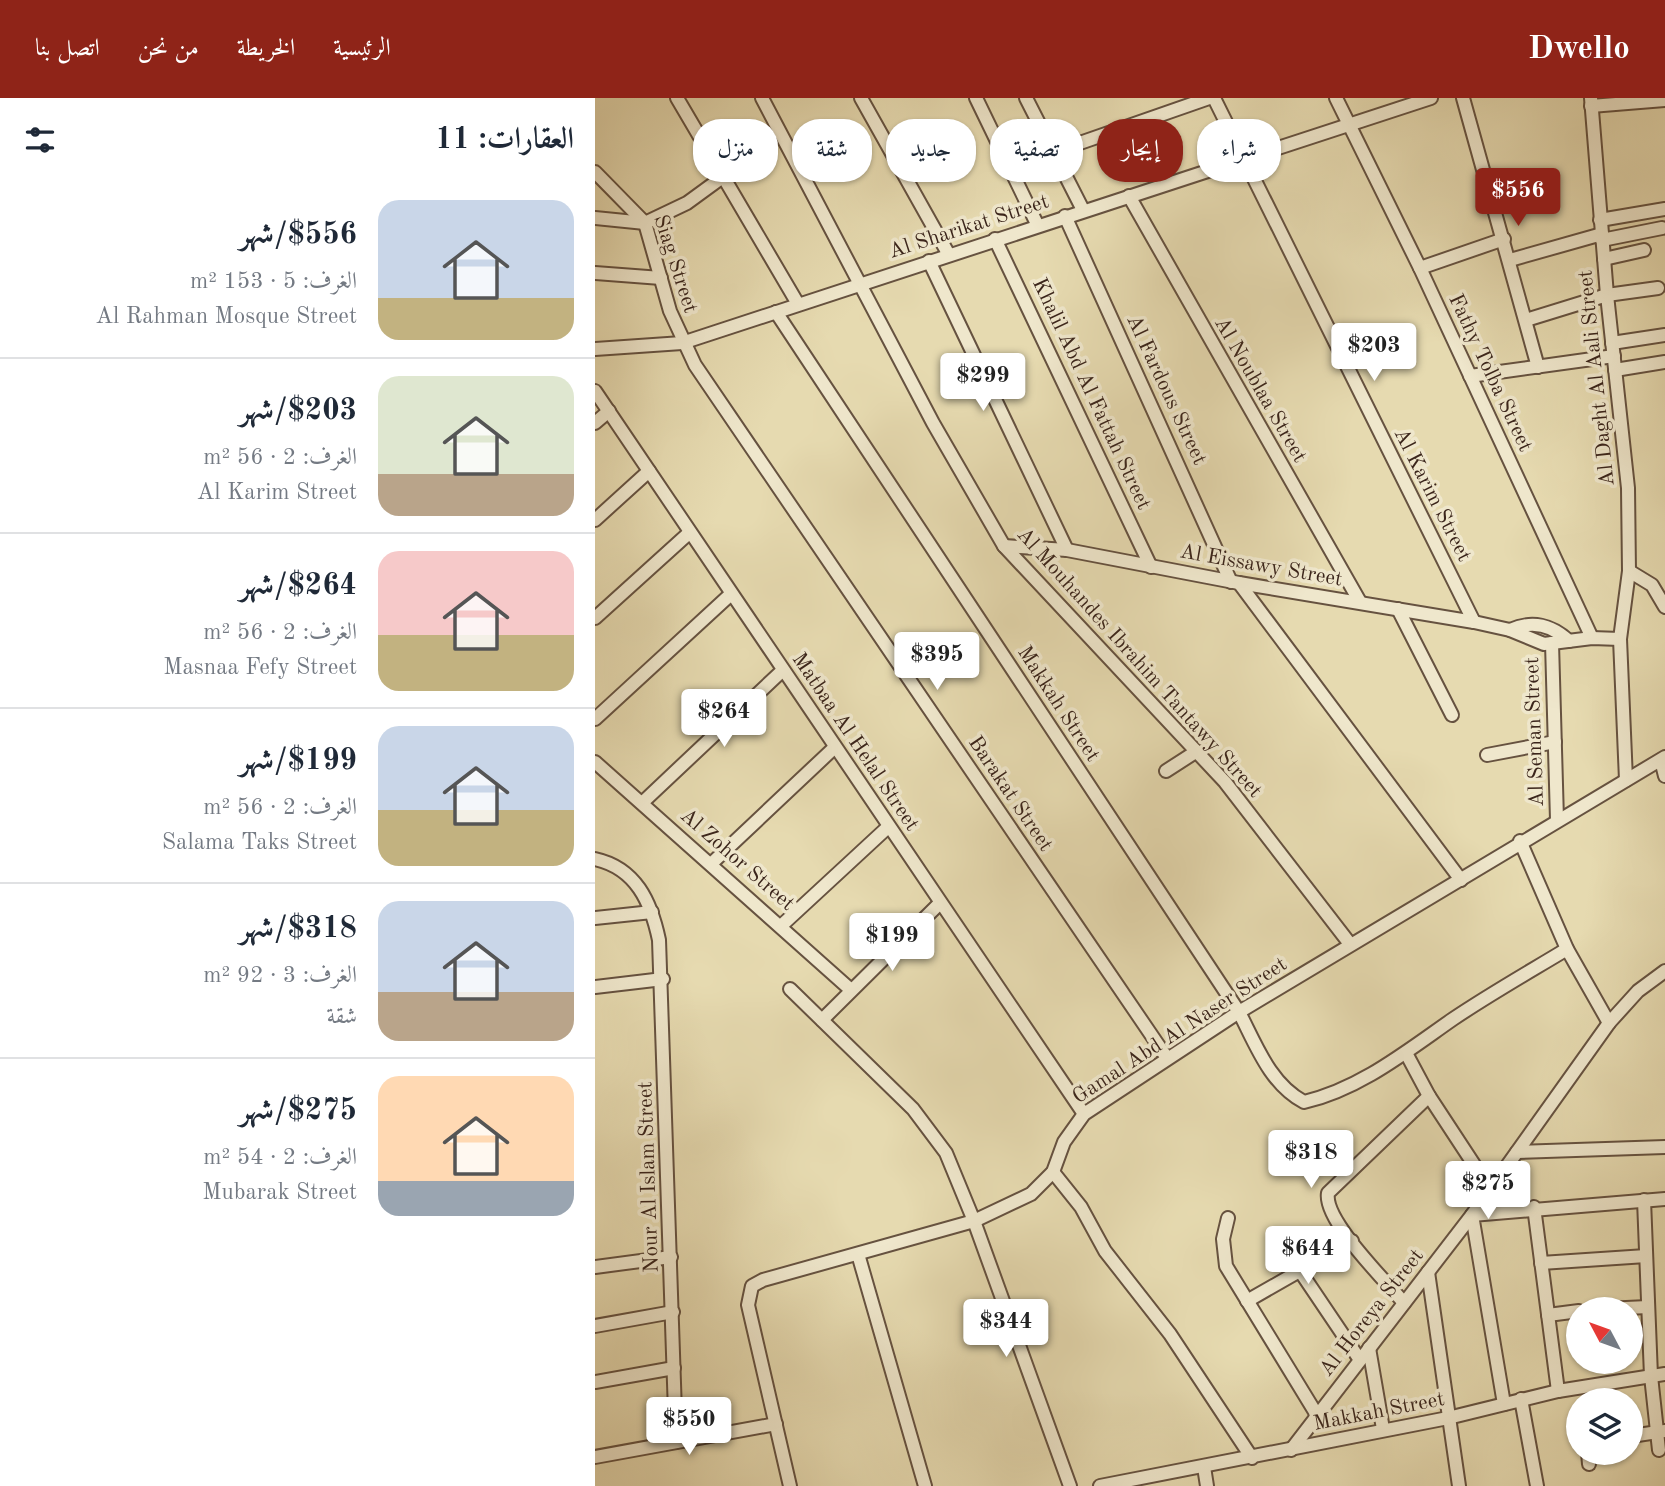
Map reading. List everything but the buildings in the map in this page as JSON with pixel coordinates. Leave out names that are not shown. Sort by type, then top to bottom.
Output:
[{"type":"street","points":[[677,98],[693,125]]},
{"type":"street","name":"Al Mouhandes Ibrahim Tantawy Street","points":[[762,98],[933,423],[1004,546],[1051,600],[1197,751],[1350,944]]},
{"type":"street","points":[[860,98],[949,255]]},
{"type":"street","points":[[976,98],[1037,224]]},
{"type":"street","points":[[1026,98],[1037,119]]},
{"type":"street","points":[[1083,142],[1211,98]]},
{"type":"street","name":"Al Karim Street","points":[[1211,98],[1222,119]]},
{"type":"street","name":"Fathy Tolba Street","points":[[1336,98],[1420,268],[1592,638]]},
{"type":"street","name":"Al Sharikat Street","points":[[1281,148],[1431,98]]},
{"type":"street","points":[[1463,98],[1538,367]]},
{"type":"street","points":[[1591,102],[1665,100]]},
{"type":"street","name":"Al Daght Al Aali Street","points":[[1591,102],[1607,295],[1628,488],[1629,571],[1619,639],[1626,780]]},
{"type":"street","name":"Siag Street","points":[[595,172],[645,223],[682,343]]},
{"type":"street","name":"Al Sharikat Street","points":[[595,349],[682,343],[1037,224],[1197,175]]},
{"type":"street","points":[[595,218],[645,223],[687,203],[716,182]]},
{"type":"street","points":[[727,182],[798,304]]},
{"type":"street","points":[[1069,182],[1083,210]]},
{"type":"street","name":"Al Karim Street","points":[[1255,182],[1474,622]]},
{"type":"street","name":"Al Noublaa Street","points":[[1129,196],[1360,602]]},
{"type":"street","points":[[1600,220],[1665,209]]},
{"type":"street","name":"Al Fardous Street","points":[[1065,216],[1235,582],[1461,880]]},
{"type":"street","points":[[1510,260],[1602,237],[1662,228]]},
{"type":"street","name":"Khalil Abd Al Fattah Street","points":[[995,239],[1151,566]]},
{"type":"street","points":[[1420,268],[1504,239]]},
{"type":"street","points":[[1604,259],[1644,250]]},
{"type":"street","points":[[929,261],[1067,550]]},
{"type":"street","points":[[595,273],[661,278]]},
{"type":"street","points":[[1526,320],[1607,295],[1658,288]]},
{"type":"street","name":"Makkah Street","points":[[775,312],[1240,1012],[1270,1071],[1287,1092],[1304,1102],[1322,1097],[1380,1070],[1406,1053]]},
{"type":"street","points":[[1612,343],[1665,335]]},
{"type":"street","name":"Barakat Street","points":[[682,343],[1167,1058]]},
{"type":"street","points":[[1470,376],[1538,367],[1665,362]]},
{"type":"street","name":"Matbaa Al Helal Street","points":[[595,391],[1084,1114]]},
{"type":"street","points":[[595,424],[609,411]]},
{"type":"street","points":[[595,520],[649,471]]},
{"type":"street","points":[[595,618],[689,533]]},
{"type":"street","name":"Al Eissawy Street","points":[[1004,546],[1067,550],[1235,582],[1474,622],[1510,630],[1535,642],[1619,639]]},
{"type":"street","points":[[1629,571],[1652,585],[1665,607]]},
{"type":"street","points":[[595,719],[731,594]]},
{"type":"street","points":[[1398,609],[1452,715]]},
{"type":"street","name":"Al Eissawy Street","points":[[1510,630],[1520,625],[1542,625],[1569,641]]},
{"type":"street","name":"Al Seman Street","points":[[1552,643],[1557,820]]},
{"type":"street","points":[[642,803],[783,670]]},
{"type":"street","points":[[1487,755],[1555,742]]},
{"type":"street","points":[[712,863],[835,747]]},
{"type":"street","points":[[1166,771],[1197,751]]},
{"type":"street","points":[[1663,758],[1665,776]]},
{"type":"street","name":"Gamal Abd Al Naser Street","points":[[790,1486],[748,1305],[748,1292],[757,1282],[974,1221],[1031,1195],[1053,1172],[1064,1142],[1084,1114],[1167,1058],[1350,944],[1663,758]]},
{"type":"street","name":"Al Zohor Street","points":[[595,762],[852,989]]},
{"type":"street","points":[[782,925],[888,827]]},
{"type":"street","points":[[1520,842],[1567,949],[1609,1023]]},
{"type":"street","name":"Nour Al Islam Street","points":[[595,859],[614,865],[629,875],[641,888],[652,912],[663,979],[676,1442]]},
{"type":"street","points":[[822,1020],[940,903]]},
{"type":"street","points":[[595,918],[652,912]]},
{"type":"street","points":[[1490,1189],[1429,1096],[1406,1053],[1455,1018],[1567,949]]},
{"type":"street","name":"Al Horeya Street","points":[[1291,1450],[1472,1214],[1609,1023],[1638,991],[1665,971]]},
{"type":"street","points":[[595,987],[663,979]]},
{"type":"street","points":[[790,989],[932,1129],[946,1153],[974,1221],[1070,1486]]},
{"type":"street","points":[[1404,1303],[1352,1241],[1328,1207],[1328,1193],[1429,1096]]},
{"type":"street","points":[[1517,1152],[1665,1147]]},
{"type":"street","points":[[1053,1172],[1081,1207],[1105,1251],[1170,1334],[1252,1458]]},
{"type":"street","points":[[1504,1404],[1472,1214],[1534,1207],[1665,1199]]},
{"type":"street","points":[[1644,1200],[1651,1376],[1661,1432],[1659,1450]]},
{"type":"street","points":[[1534,1207],[1559,1391]]},
{"type":"street","points":[[1228,1217],[1223,1238],[1226,1266],[1317,1415]]},
{"type":"street","points":[[1247,1301],[1352,1241]]},
{"type":"street","points":[[858,1254],[925,1486]]},
{"type":"street","points":[[1541,1263],[1646,1256]]},
{"type":"street","points":[[595,1267],[671,1257]]},
{"type":"street","points":[[1300,1271],[1360,1360]]},
{"type":"street","points":[[1428,1272],[1458,1486]]},
{"type":"street","points":[[1643,1307],[1648,1307]]},
{"type":"street","points":[[595,1326],[673,1312]]},
{"type":"street","points":[[1548,1315],[1566,1313]]},
{"type":"street","points":[[1369,1348],[1384,1429]]},
{"type":"street","points":[[595,1382],[674,1368]]},
{"type":"street","name":"Makkah Street","points":[[1601,1388],[1665,1374]]},
{"type":"street","name":"Makkah Street","points":[[1100,1486],[1139,1483],[1203,1467],[1566,1392]]},
{"type":"street","points":[[1521,1399],[1537,1486]]},
{"type":"street","points":[[595,1457],[776,1424]]},
{"type":"street","points":[[1643,1434],[1661,1432]]},
{"type":"street","points":[[1203,1467],[1207,1486]]}]
